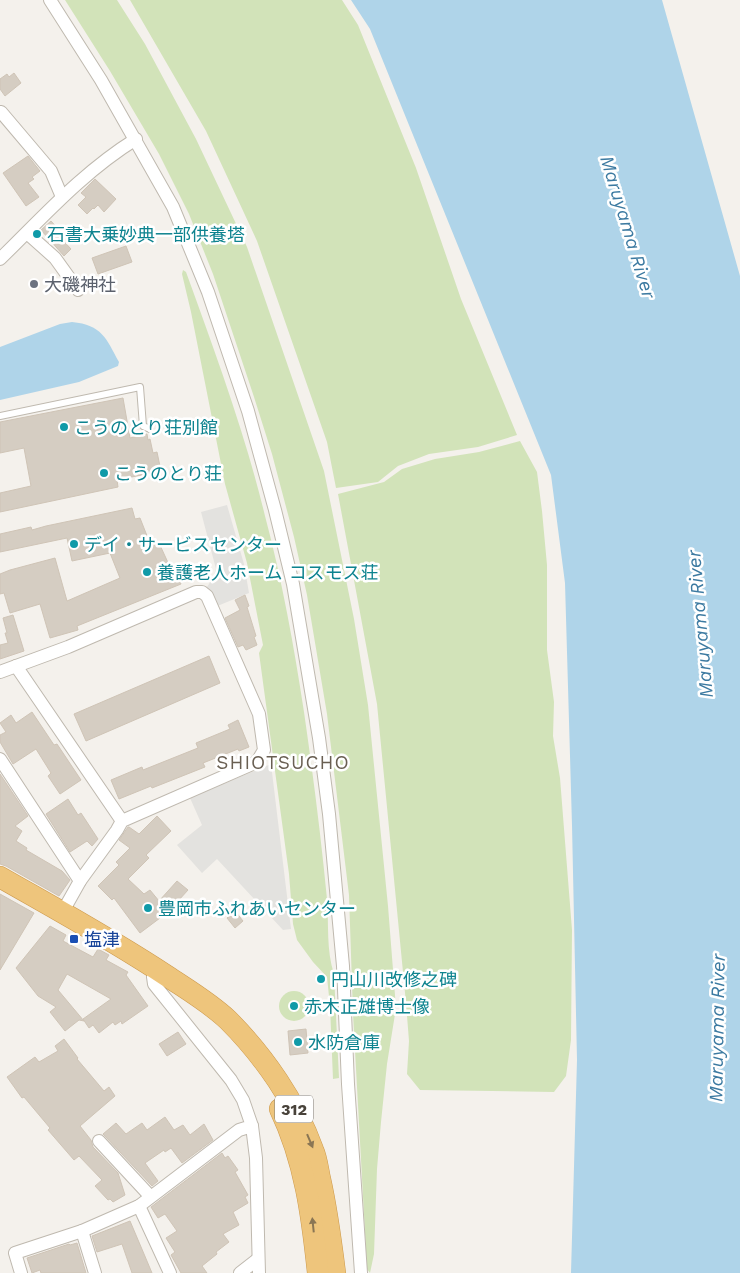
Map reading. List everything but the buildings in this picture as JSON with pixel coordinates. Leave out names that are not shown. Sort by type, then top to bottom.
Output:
[{"type":"highway","name":"312","points":[[0,877],[137,956],[206,1003],[240,1032],[270,1071],[300,1119],[314,1151],[328,1213],[335,1273]]},
{"type":"highway","name":"312","points":[[180,985],[220,1025],[242,1051],[261,1077],[283,1116],[298,1154],[304,1177],[312,1214],[318,1273]]},
{"type":"street","points":[[50,0],[101,80],[173,207],[208,292],[248,411],[276,510],[293,584],[319,738],[336,881],[343,966],[361,1273]]},
{"type":"street","points":[[1,112],[51,171],[62,197]]},
{"type":"street","points":[[0,259],[62,197],[104,159],[136,140]]},
{"type":"street","points":[[27,233],[55,258],[78,290]]},
{"type":"street","points":[[0,672],[68,647],[196,592],[202,592],[207,596],[258,714],[264,750],[257,762],[122,822],[80,881],[62,913]]},
{"type":"street","points":[[16,666],[122,822]]},
{"type":"street","points":[[0,759],[80,881]]},
{"type":"street","points":[[157,969],[153,977],[154,984],[232,1080],[243,1100],[252,1126],[256,1158],[259,1273]]},
{"type":"street","points":[[21,1273],[16,1253],[82,1231],[139,1206],[240,1130],[252,1126]]},
{"type":"street","points":[[99,1141],[150,1196]]},
{"type":"street","points":[[139,1206],[170,1273]]},
{"type":"street","points":[[82,1231],[95,1273]]},
{"type":"street","points":[[240,1273],[258,1259]]},
{"type":"lane","points":[[0,416],[140,387],[142,426],[150,429]]},
{"type":"green space","points":[[65,0],[117,0],[145,44],[196,139],[247,247],[324,471],[354,619],[368,705],[396,1008],[387,1064],[381,1122],[377,1169],[374,1254],[370,1273],[367,1269],[353,1014],[349,895],[327,714],[307,595],[294,537],[272,454],[254,397],[213,274],[189,214],[159,154]]},
{"type":"green space","points":[[130,0],[342,0],[358,25],[416,168],[461,299],[517,435],[478,447],[429,454],[398,466],[378,482],[336,488],[327,442],[257,241],[206,131]]},
{"type":"green space","points":[[183,270],[186,272],[208,332],[248,454],[277,564],[287,613],[304,712],[322,852],[327,899],[329,947],[334,974],[339,1078],[333,1079],[327,977],[297,940],[293,924],[289,874],[259,653],[263,645],[247,563],[225,484],[182,274]]},
{"type":"green space","points":[[520,441],[537,472],[547,565],[547,650],[554,702],[553,736],[560,778],[572,930],[571,1040],[566,1076],[554,1092],[420,1090],[407,1074],[409,1041],[406,1003],[377,704],[338,494],[384,482],[402,469],[435,459],[479,452]]},
{"type":"green space","points":[[294,991],[305,995],[309,1006],[305,1017],[294,1021],[283,1017],[279,1006],[283,995]]},
{"type":"shaded area","points":[[227,505],[244,564],[249,593],[215,607],[207,587],[216,569],[201,512]]},
{"type":"shaded area","points":[[271,764],[291,929],[283,930],[217,859],[202,873],[177,845],[202,825],[190,798]]},
{"type":"water","name":"Maruyama River","points":[[351,0],[662,0],[740,276],[740,1273],[571,1273],[577,1060],[572,825],[565,583],[551,475],[370,29]]},
{"type":"water","points":[[72,322],[90,326],[102,334],[119,362],[118,366],[79,382],[0,400],[0,347],[60,324]]},
{"type":"place","name":"石書大乗妙典一部供養塔","points":[[37,234]]},
{"type":"place","name":"大磯神社","points":[[34,284]]},
{"type":"place","name":"こうのとり荘別館","points":[[64,427]]},
{"type":"place","name":"こうのとり荘","points":[[104,473]]},
{"type":"place","name":"デイ・サービスセンター","points":[[74,544]]},
{"type":"place","name":"養護老人ホーム コスモス荘","points":[[147,572]]},
{"type":"place","name":"豊岡市ふれあいセンター","points":[[148,908]]},
{"type":"place","name":"塩津","points":[[74,939]]},
{"type":"place","name":"円山川改修之碑","points":[[321,979]]},
{"type":"place","name":"赤木正雄博士像","points":[[294,1006]]},
{"type":"place","name":"水防倉庫","points":[[298,1042]]},
{"type":"district","name":"SHIOTSUCHO","points":[[283,762]]}]
